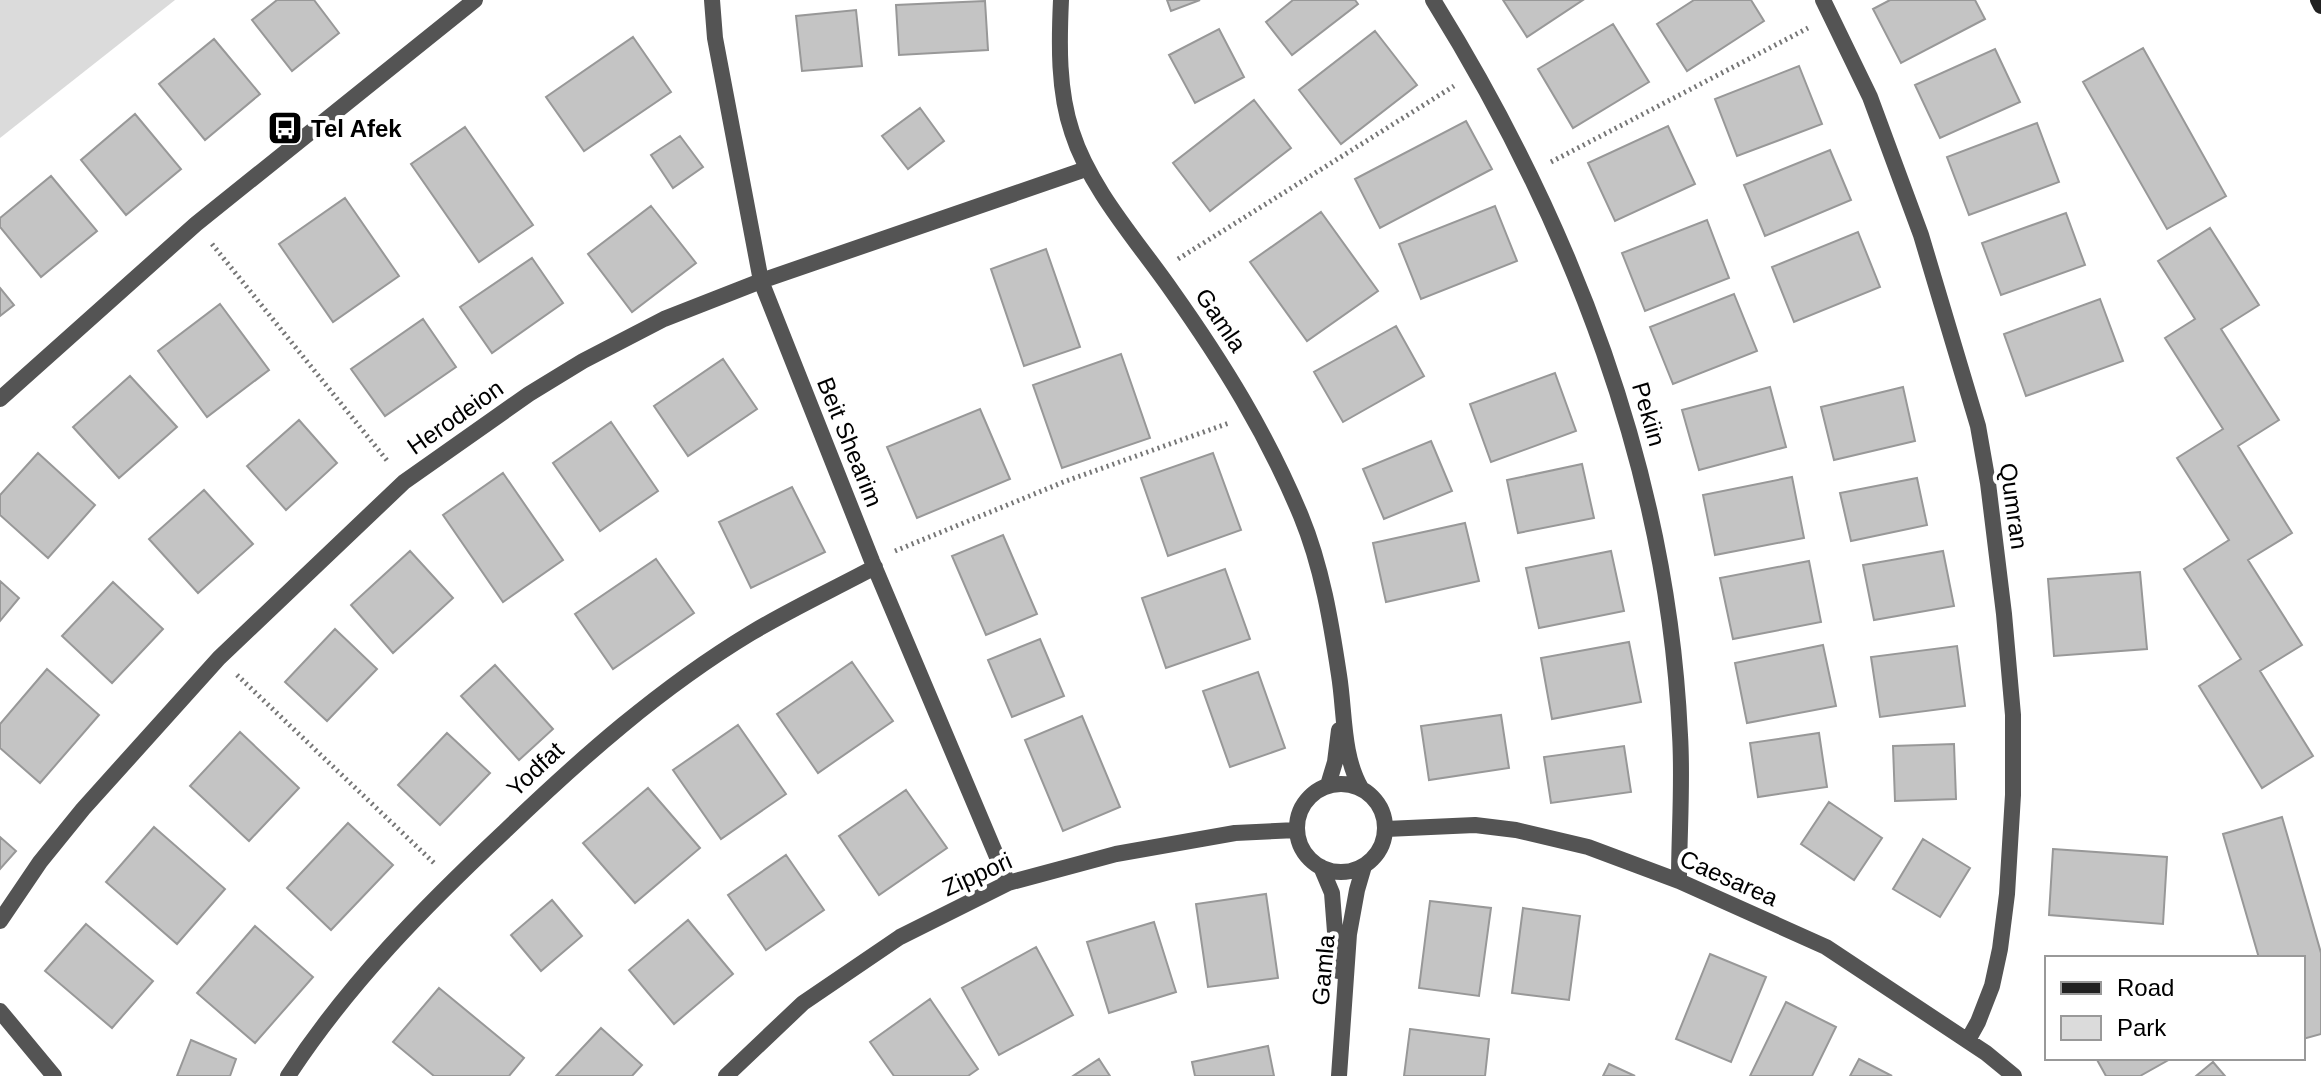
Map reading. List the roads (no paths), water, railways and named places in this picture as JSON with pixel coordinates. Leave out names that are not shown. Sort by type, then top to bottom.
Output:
[{"type":"main road","points":[[2318,0],[2321,6]]},
{"type":"street","points":[[0,399],[196,224],[475,0]]},
{"type":"street","name":"Beit Shearim","points":[[712,0],[715,38],[761,281],[873,564],[1008,883]]},
{"type":"street","name":"Gamla","points":[[1061,0],[1062,81],[1071,130],[1086,169],[1219,358],[1254,415],[1303,521],[1321,577],[1339,676],[1347,744],[1361,788]]},
{"type":"street","name":"Pekiin","points":[[1433,0],[1505,124],[1561,242],[1597,330],[1625,412],[1651,509],[1671,629],[1680,736],[1679,881]]},
{"type":"street","name":"Qumran","points":[[1823,0],[1870,97],[1921,235],[1974,411],[1988,483],[2013,715],[2013,795],[2000,949],[1992,986],[1968,1040]]},
{"type":"street","name":"Herodeion","points":[[0,921],[40,862],[83,809],[219,658],[404,482],[529,394],[583,361],[664,319],[761,281],[1086,169]]},
{"type":"street","name":"Yodfat","points":[[288,1076],[337,1006],[375,962],[452,880],[588,752],[631,717],[751,633],[873,564]]},
{"type":"street","name":"Gamla","points":[[1328,785],[1339,733],[1339,676]]},
{"type":"street","points":[[1342,783],[1361,788],[1378,803],[1386,829],[1380,849],[1364,866],[1342,872],[1321,867],[1304,851],[1297,830],[1299,815],[1306,801],[1315,791],[1328,785],[1342,783]]},
{"type":"street","name":"Caesarea","points":[[1386,829],[1475,825],[1516,830],[1588,847],[1679,881],[1826,947],[1968,1040],[2014,1076]]},
{"type":"street","name":"Zippori","points":[[726,1076],[803,1003],[900,937],[1008,883],[1157,846],[1235,833],[1297,830]]},
{"type":"street","name":"Gamla","points":[[1339,1076],[1349,934],[1364,866]]},
{"type":"street","name":"Gamla","points":[[1321,867],[1334,907],[1341,1032]]},
{"type":"street","points":[[0,1011],[54,1076]]},
{"type":"place","name":"Tel Afek","points":[[285,128]]}]
